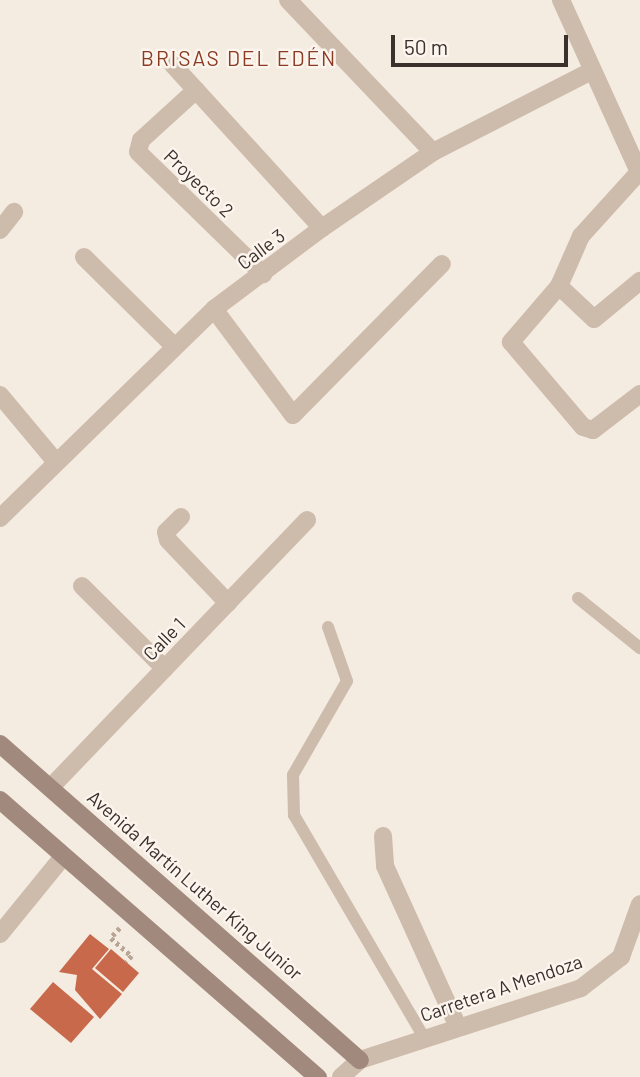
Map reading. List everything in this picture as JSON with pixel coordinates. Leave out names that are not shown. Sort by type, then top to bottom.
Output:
[{"type":"main road","name":"Avenida Martín Luther King Junior","points":[[0,744],[360,1060]]},
{"type":"main road","points":[[0,800],[62,858],[318,1077]]},
{"type":"street","points":[[288,0],[309,7],[433,152]]},
{"type":"street","points":[[561,0],[639,173],[581,236],[559,286],[514,332],[513,352],[583,427],[593,430],[640,394]]},
{"type":"street","points":[[173,65],[322,228]]},
{"type":"street","name":"Calle 3","points":[[0,518],[214,309],[322,228],[433,152],[591,71]]},
{"type":"street","name":"Proyecto 2","points":[[196,90],[141,140],[138,152],[263,274]]},
{"type":"street","points":[[0,230],[14,212]]},
{"type":"street","points":[[84,257],[174,346]]},
{"type":"street","points":[[214,309],[293,415],[442,264]]},
{"type":"street","points":[[559,286],[594,319],[640,281]]},
{"type":"street","points":[[0,395],[56,462]]},
{"type":"street","points":[[181,517],[166,532],[168,540],[228,603]]},
{"type":"street","name":"Calle 1","points":[[51,787],[307,520]]},
{"type":"street","points":[[82,586],[165,669]]},
{"type":"street","points":[[383,836],[385,866],[457,1025]]},
{"type":"street","points":[[0,934],[62,858]]},
{"type":"street","name":"Carretera A Mendoza","points":[[341,1077],[360,1060],[457,1025],[581,988],[602,975],[621,957],[639,912]]},
{"type":"lane","points":[[578,598],[640,648]]},
{"type":"lane","points":[[328,627],[347,681],[293,775],[293,815],[423,1037]]},
{"type":"path","points":[[118,930],[111,938],[132,956],[126,962]]},
{"type":"building","points":[[90,934],[109,949],[92,969],[122,994],[100,1019],[75,990],[77,975],[59,972]]},
{"type":"building","points":[[111,949],[139,973],[123,992],[95,968]]},
{"type":"building","points":[[53,982],[94,1017],[71,1043],[30,1009]]},
{"type":"district","name":"BRISAS DEL EDÉN","points":[[239,58]]}]
